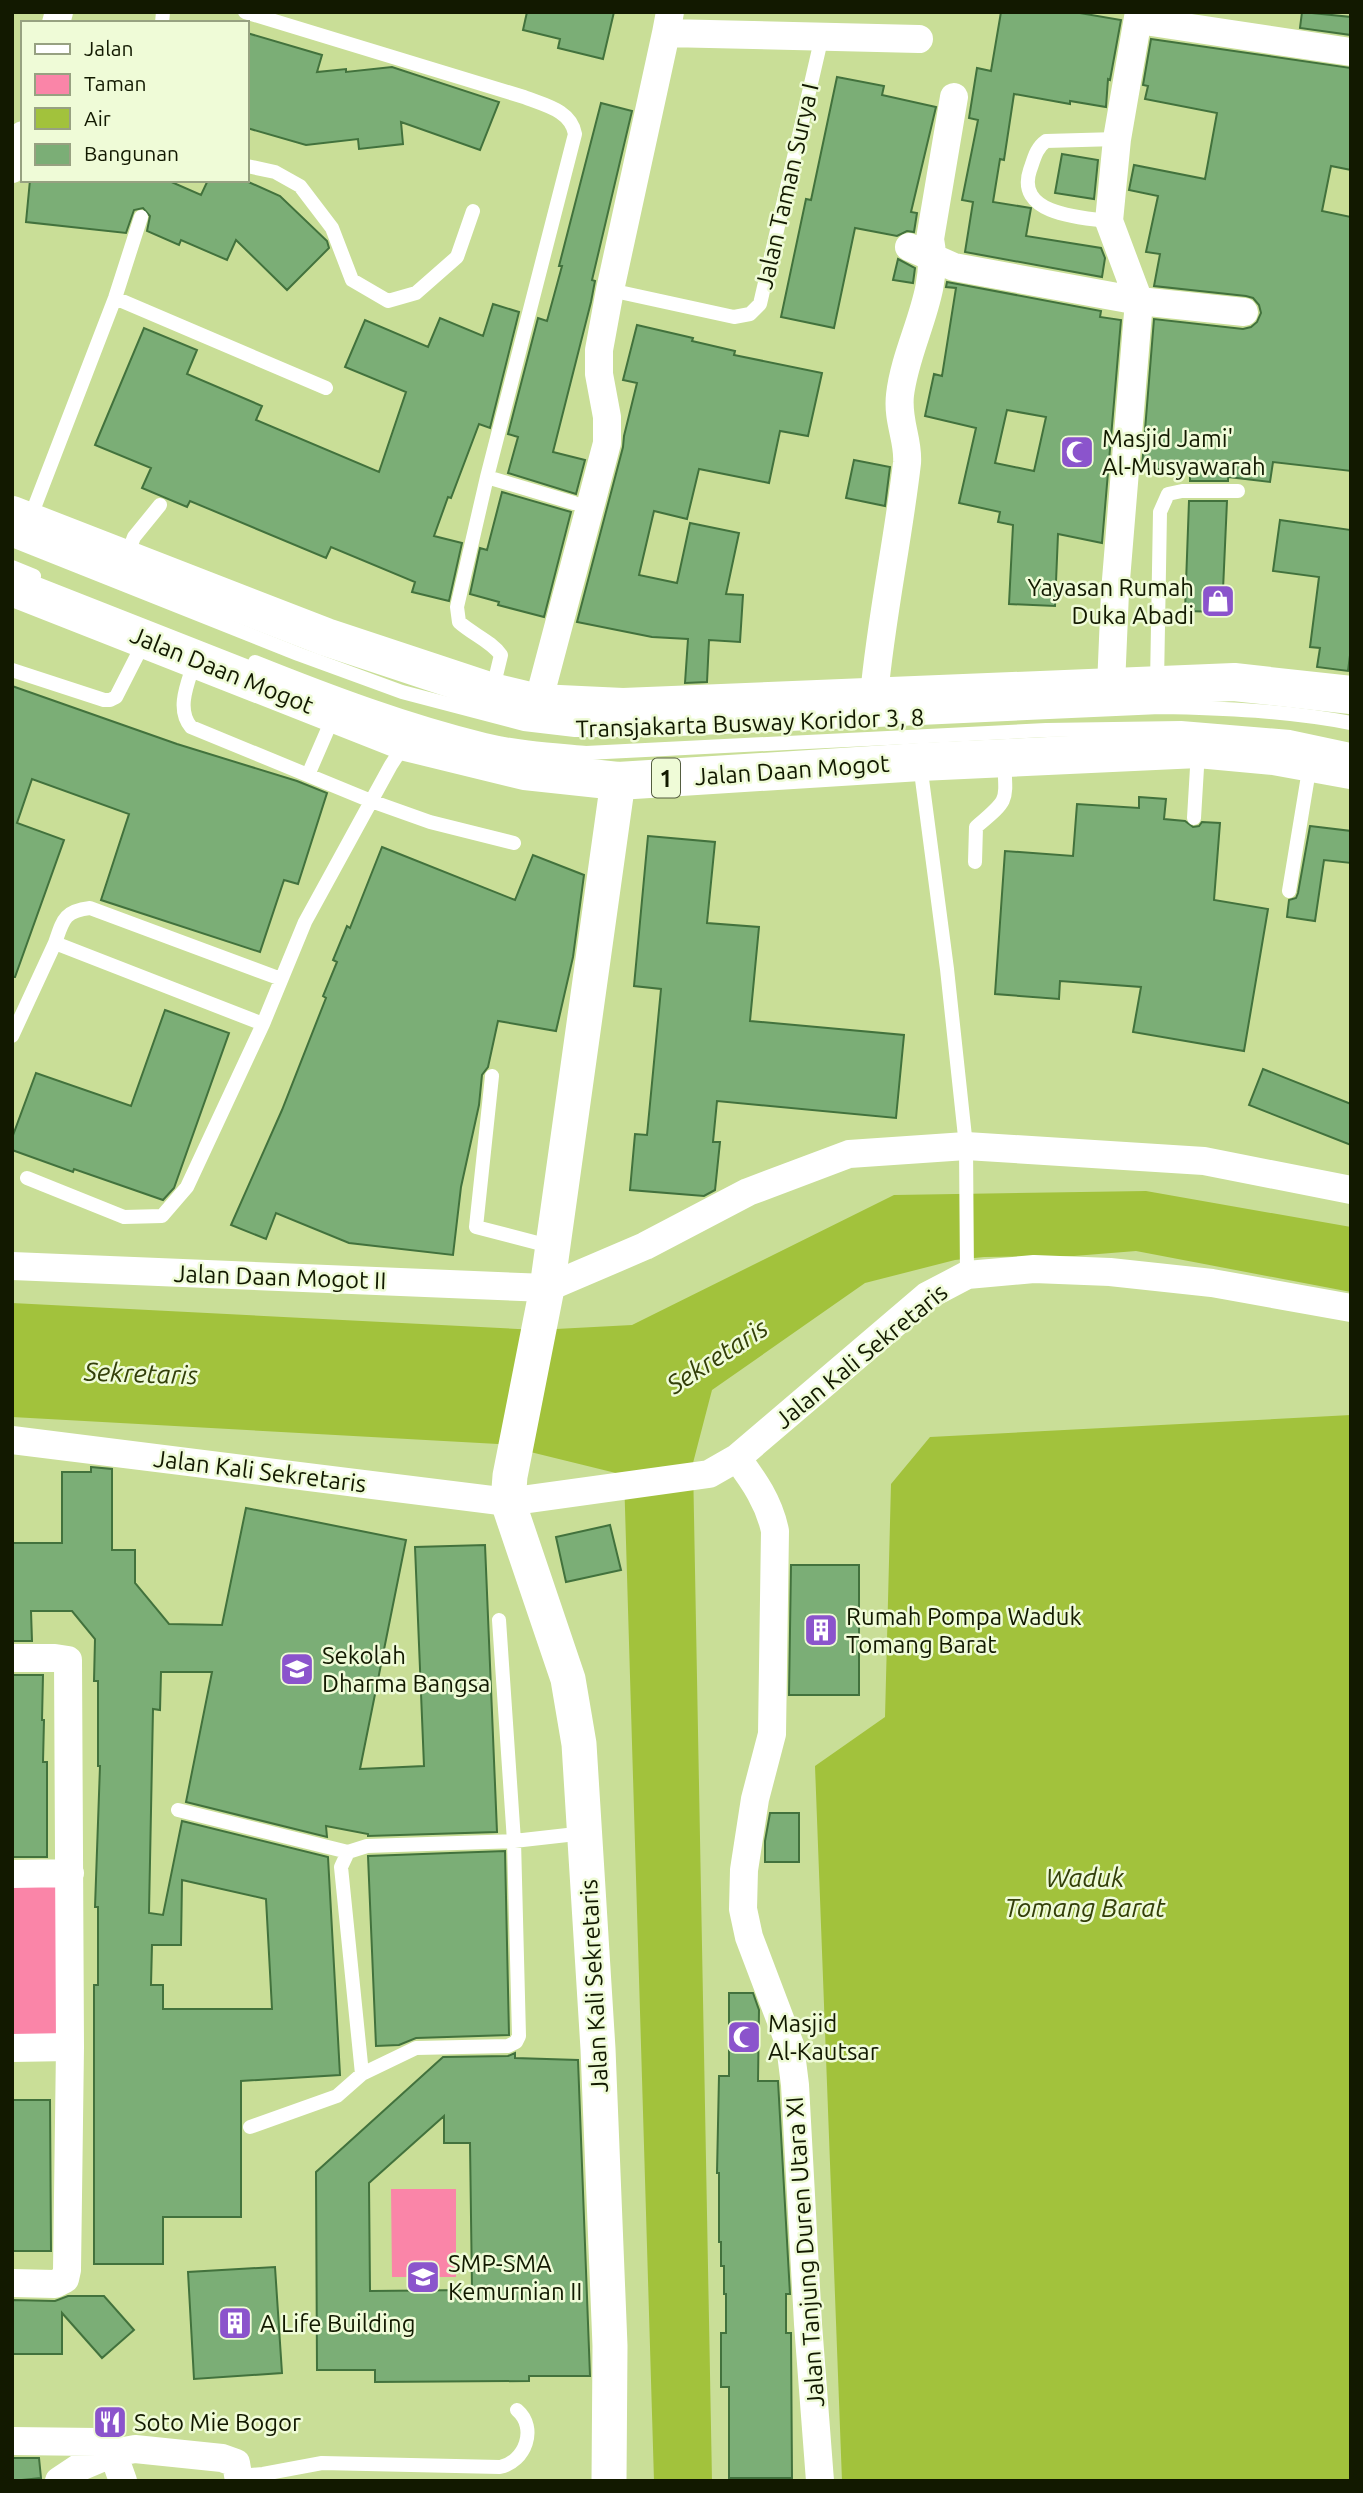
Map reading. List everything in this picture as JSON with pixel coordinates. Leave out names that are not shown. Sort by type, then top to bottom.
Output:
[{"type":"highway","points":[[18,526],[126,560],[326,637],[492,692],[538,703],[623,707],[1234,682],[1351,695]]},
{"type":"highway","name":"Jalan Daan Mogot","points":[[12,587],[406,742],[525,771],[618,782],[920,762],[1198,749],[1310,762],[1351,770]]},
{"type":"street","points":[[1111,686],[1115,593],[1139,301],[1109,221],[1117,139],[1139,16],[1351,52]]},
{"type":"street","points":[[538,703],[607,443],[607,417],[599,374],[599,350],[668,22],[822,36],[919,39]]},
{"type":"street","points":[[874,696],[907,459],[899,416],[900,393],[930,286],[934,259],[930,239],[954,97]]},
{"type":"street","points":[[12,169],[21,141]]},
{"type":"street","points":[[909,247],[954,267],[1139,301],[1244,312]]},
{"type":"street","points":[[509,1489],[545,1299],[618,782]]},
{"type":"street","points":[[545,1299],[748,1192],[849,1154],[966,1146],[1204,1161],[1351,1190]]},
{"type":"street","name":"Jalan Daan Mogot II","points":[[12,1266],[545,1299]]},
{"type":"street","name":"Jalan Kali Sekretaris","points":[[12,1440],[509,1489],[590,1492],[709,1474],[737,1458],[927,1296],[967,1272],[1034,1269],[1110,1272],[1212,1283],[1351,1308]]},
{"type":"street","name":"Jalan Tanjung Duren Utara XI","points":[[737,1458],[771,1511],[775,1531],[772,1734],[755,1800],[744,1870],[743,1909],[749,1937],[790,2045],[795,2085],[820,2481]]},
{"type":"street","name":"Jalan Kali Sekretaris","points":[[509,1489],[568,1678],[579,1744],[598,2049],[610,2346],[609,2481]]},
{"type":"street","points":[[12,1658],[55,1657],[68,1660],[71,1873],[65,2279],[55,2284],[12,2283]]},
{"type":"street","points":[[12,1874],[71,1873]]},
{"type":"street","points":[[12,2048],[70,2047]]},
{"type":"street","points":[[12,2441],[97,2442],[113,2453],[123,2481]]},
{"type":"street","points":[[59,2481],[80,2467],[113,2453],[135,2449],[222,2458],[236,2463],[239,2478]]},
{"type":"lane","points":[[245,12],[524,96],[567,115],[573,124],[575,134],[487,477],[457,607],[459,622],[470,632],[496,647],[501,655],[492,692]]},
{"type":"lane","name":"Jalan Taman Surya I","points":[[610,290],[734,317],[750,314],[760,304],[822,36]]},
{"type":"lane","points":[[1109,221],[1048,209],[1036,203],[1030,196],[1028,176],[1036,152],[1046,141],[1117,139]]},
{"type":"lane","points":[[248,166],[275,172],[300,186],[332,228],[352,280],[388,301],[416,293],[457,257],[473,211]]},
{"type":"lane","points":[[18,526],[116,298],[141,217]]},
{"type":"lane","points":[[116,298],[326,388]]},
{"type":"lane","points":[[487,477],[574,503]]},
{"type":"lane","points":[[1157,685],[1160,512],[1168,494],[1182,491],[1238,491]]},
{"type":"lane","points":[[126,560],[134,537],[160,505]]},
{"type":"lane","name":"Transjakarta Busway Koridor 3, 8","points":[[18,526],[298,654],[402,692],[524,724],[575,730],[657,730],[1160,707],[1226,708],[1302,714],[1351,723]]},
{"type":"lane","points":[[12,567],[50,582]]},
{"type":"lane","points":[[12,670],[110,700],[116,697],[145,640]]},
{"type":"lane","name":"Transjakarta Busway Koridor 3, 8","points":[[237,655],[415,721],[487,740],[531,748],[586,753],[1046,730],[1181,728],[1290,737],[1351,750]]},
{"type":"lane","points":[[195,660],[183,705],[185,719],[191,727],[371,801],[466,832],[514,843]]},
{"type":"lane","points":[[308,775],[334,715]]},
{"type":"lane","points":[[27,1178],[124,1217],[162,1216],[187,1187],[263,1024],[305,922],[406,742]]},
{"type":"lane","points":[[1194,818],[1198,749]]},
{"type":"lane","points":[[975,862],[976,827],[1002,805],[1006,797],[1004,758]]},
{"type":"lane","points":[[920,762],[947,969],[966,1146],[967,1272]]},
{"type":"lane","points":[[1289,891],[1310,762]]},
{"type":"lane","points":[[12,1036],[64,918],[75,909],[90,908],[281,979]]},
{"type":"lane","points":[[55,943],[263,1024]]},
{"type":"lane","points":[[492,1076],[476,1227],[553,1247]]},
{"type":"lane","points":[[250,2127],[337,2096],[362,2074],[416,2049],[508,2046],[516,2042],[519,2036],[514,1841],[499,1620]]},
{"type":"lane","points":[[178,1810],[348,1852],[367,1846],[514,1841],[585,1833]]},
{"type":"lane","points":[[348,1852],[341,1867],[362,2074]]},
{"type":"lane","points":[[239,2478],[322,2463],[500,2467],[510,2465],[516,2461],[528,2435],[524,2416],[517,2410]]},
{"type":"green space","points":[[12,1878],[68,1878],[68,2044],[12,2044]]},
{"type":"green space","points":[[391,2189],[456,2189],[456,2277],[392,2277]]},
{"type":"water","name":"Sekretaris","points":[[1146,1191],[1351,1227],[1351,1292],[1136,1251],[955,1260],[865,1283],[712,1390],[693,1463],[712,2481],[654,2481],[624,1475],[498,1444],[12,1417],[12,1303],[537,1330],[632,1325],[894,1195]]},
{"type":"water","name":"Waduk Tomang Barat","points":[[1351,1415],[1351,2481],[842,2481],[815,1766],[885,1717],[891,1484],[930,1437]]},
{"type":"building","points":[[527,12],[614,12],[603,59],[558,48],[560,39],[523,30]]},
{"type":"building","points":[[1001,12],[1074,12],[1121,20],[1110,80],[1108,79],[1106,107],[1014,94],[1004,160],[1000,159],[993,202],[1031,208],[1026,236],[1101,248],[1105,258],[1102,277],[965,252],[973,202],[962,200],[978,120],[969,118],[977,68],[991,71]]},
{"type":"building","points":[[1302,12],[1351,17],[1351,35],[1300,28]]},
{"type":"building","points":[[248,33],[322,55],[317,72],[392,67],[499,102],[480,150],[401,122],[403,144],[359,149],[358,139],[306,145],[248,128]]},
{"type":"building","points":[[1151,39],[1351,68],[1351,170],[1331,166],[1322,211],[1351,217],[1351,471],[1273,462],[1270,482],[1228,477],[1228,481],[1190,481],[1190,473],[1142,467],[1154,319],[1243,329],[1257,322],[1261,313],[1253,298],[1246,296],[1154,286],[1160,254],[1146,252],[1158,196],[1129,190],[1134,165],[1205,179],[1217,113],[1145,99],[1148,86],[1143,85]]},
{"type":"building","points":[[837,77],[884,86],[882,95],[936,107],[911,212],[917,213],[914,232],[907,231],[897,236],[855,228],[834,328],[781,317],[806,199],[811,200]]},
{"type":"building","points":[[601,103],[632,111],[592,280],[595,281],[591,302],[553,452],[585,460],[576,494],[508,473],[518,437],[508,434],[538,318],[547,321]]},
{"type":"building","points":[[1062,154],[1098,160],[1094,199],[1055,193]]},
{"type":"building","points":[[30,182],[172,182],[201,195],[207,182],[248,182],[280,196],[327,241],[329,248],[287,290],[236,240],[227,260],[181,240],[179,245],[147,231],[150,216],[143,208],[134,210],[126,233],[26,222]]},
{"type":"building","points":[[898,259],[915,268],[913,283],[893,280]]},
{"type":"building","points":[[947,282],[1101,311],[1100,317],[1121,320],[1102,543],[1058,534],[1055,606],[1009,604],[1013,525],[998,522],[1000,512],[959,503],[976,428],[925,416],[934,374],[942,376],[956,288],[946,287]],"holes":[[[1007,410],[1046,417],[1034,471],[995,463]]]},
{"type":"building","points":[[493,304],[519,312],[490,428],[479,424],[434,536],[462,543],[449,601],[412,592],[415,582],[331,547],[326,558],[190,501],[187,507],[142,488],[151,468],[95,445],[144,328],[197,350],[187,374],[262,406],[256,420],[379,472],[406,392],[345,367],[365,320],[428,347],[440,318],[483,336]]},
{"type":"building","points":[[637,325],[693,338],[692,341],[735,351],[734,355],[822,373],[808,436],[780,431],[769,483],[699,469],[687,519],[654,511],[639,575],[677,583],[690,523],[739,533],[726,594],[743,595],[740,642],[709,640],[707,682],[685,683],[688,639],[652,637],[577,622],[637,383],[623,380]]},
{"type":"building","points":[[854,460],[890,467],[885,506],[846,498]]},
{"type":"building","points":[[502,492],[571,512],[544,617],[498,605],[499,602],[470,594],[480,548],[487,550]]},
{"type":"building","points":[[1189,501],[1227,501],[1222,612],[1185,611]]},
{"type":"building","points":[[1280,520],[1351,530],[1351,647],[1348,671],[1317,667],[1320,648],[1310,647],[1319,577],[1273,571]]},
{"type":"building","points":[[12,686],[327,793],[298,884],[284,880],[260,952],[101,900],[129,814],[32,779],[17,823],[64,840],[15,977],[12,977]]},
{"type":"building","points":[[1139,797],[1166,799],[1164,819],[1185,821],[1193,827],[1202,822],[1220,823],[1214,900],[1268,909],[1244,1051],[1133,1032],[1141,987],[1060,981],[1059,999],[995,994],[1005,851],[1073,856],[1077,804],[1139,808]]},
{"type":"building","points":[[1310,826],[1351,831],[1351,863],[1324,860],[1315,921],[1287,917],[1289,900],[1296,898],[1298,893]]},
{"type":"building","points":[[648,836],[715,842],[707,923],[759,927],[750,1021],[904,1035],[896,1118],[717,1101],[713,1142],[720,1142],[715,1190],[704,1196],[630,1190],[635,1134],[647,1135],[661,989],[634,986]]},
{"type":"building","points":[[382,847],[515,900],[533,855],[584,875],[573,957],[556,1031],[498,1021],[488,1067],[482,1075],[479,1105],[461,1187],[453,1255],[349,1243],[276,1213],[266,1239],[231,1225],[282,1110],[326,998],[323,996],[337,962],[333,960],[347,926],[350,928]]},
{"type":"building","points":[[165,1010],[229,1033],[174,1188],[163,1200],[12,1150],[12,1138],[36,1073],[131,1106]]},
{"type":"building","points":[[1263,1069],[1351,1104],[1351,1145],[1249,1105]]},
{"type":"building","points":[[91,1467],[112,1469],[112,1550],[135,1550],[135,1583],[169,1624],[222,1625],[246,1508],[406,1540],[360,1769],[424,1766],[415,1547],[485,1545],[497,1832],[368,1836],[326,1826],[327,1837],[186,1802],[212,1672],[161,1672],[160,1710],[153,1709],[149,1913],[163,1915],[182,1821],[328,1857],[340,2075],[241,2081],[241,2217],[163,2217],[163,2264],[94,2264],[94,1985],[98,1985],[98,1907],[95,1907],[100,1766],[98,1681],[94,1681],[95,1639],[72,1611],[31,1611],[32,1641],[12,1641],[12,1543],[62,1543],[62,1472],[91,1472]],"holes":[[[182,1880],[266,1899],[272,2009],[163,2009],[163,1985],[151,1985],[152,1945],[181,1945]]]},
{"type":"building","points":[[610,1525],[621,1570],[566,1582],[556,1537]]},
{"type":"building","name":"Rumah Pompa Waduk Tomang Barat","points":[[791,1565],[859,1565],[859,1695],[789,1695]]},
{"type":"building","points":[[12,1675],[43,1675],[47,1857],[12,1857]]},
{"type":"building","points":[[770,1813],[799,1813],[799,1862],[765,1862],[765,1841]]},
{"type":"building","points":[[505,1851],[509,2035],[416,2038],[399,2045],[376,2046],[368,1856]]},
{"type":"building","points":[[729,1993],[753,1993],[759,2010],[758,2081],[778,2081],[790,2294],[786,2294],[786,2333],[791,2333],[792,2478],[729,2478],[729,2387],[721,2387],[721,2333],[726,2333],[726,2294],[719,2242],[717,2173],[719,2076],[729,2076]]},
{"type":"building","name":"SMP-SMA Kemurnian II","points":[[515,2053],[515,2058],[578,2060],[590,2376],[529,2376],[529,2381],[375,2382],[375,2370],[317,2370],[316,2172],[443,2057],[508,2056]],"holes":[[[444,2116],[444,2143],[470,2143],[472,2290],[370,2291],[369,2183]]]},
{"type":"building","points":[[12,2100],[50,2100],[51,2251],[12,2251]]},
{"type":"building","name":"A Life Building","points":[[275,2267],[282,2373],[194,2379],[188,2272]]},
{"type":"building","points":[[68,2296],[104,2296],[134,2330],[102,2358],[62,2313],[62,2354],[12,2354],[12,2300],[55,2301]]},
{"type":"building","points":[[12,2458],[39,2458],[41,2478],[12,2481]]},
{"type":"place","name":"Masjid Jami' Al-Musyawarah","points":[[1077,452]]},
{"type":"place","name":"Yayasan Rumah Duka Abadi","points":[[1218,601]]},
{"type":"place","name":"Rumah Pompa Waduk Tomang Barat","points":[[821,1630]]},
{"type":"place","name":"Sekolah Dharma Bangsa","points":[[297,1669]]},
{"type":"place","name":"Masjid Al-Kautsar","points":[[744,2037]]},
{"type":"place","name":"SMP-SMA Kemurnian II","points":[[423,2277]]},
{"type":"place","name":"A Life Building","points":[[235,2323]]},
{"type":"place","name":"Soto Mie Bogor","points":[[110,2422]]}]
